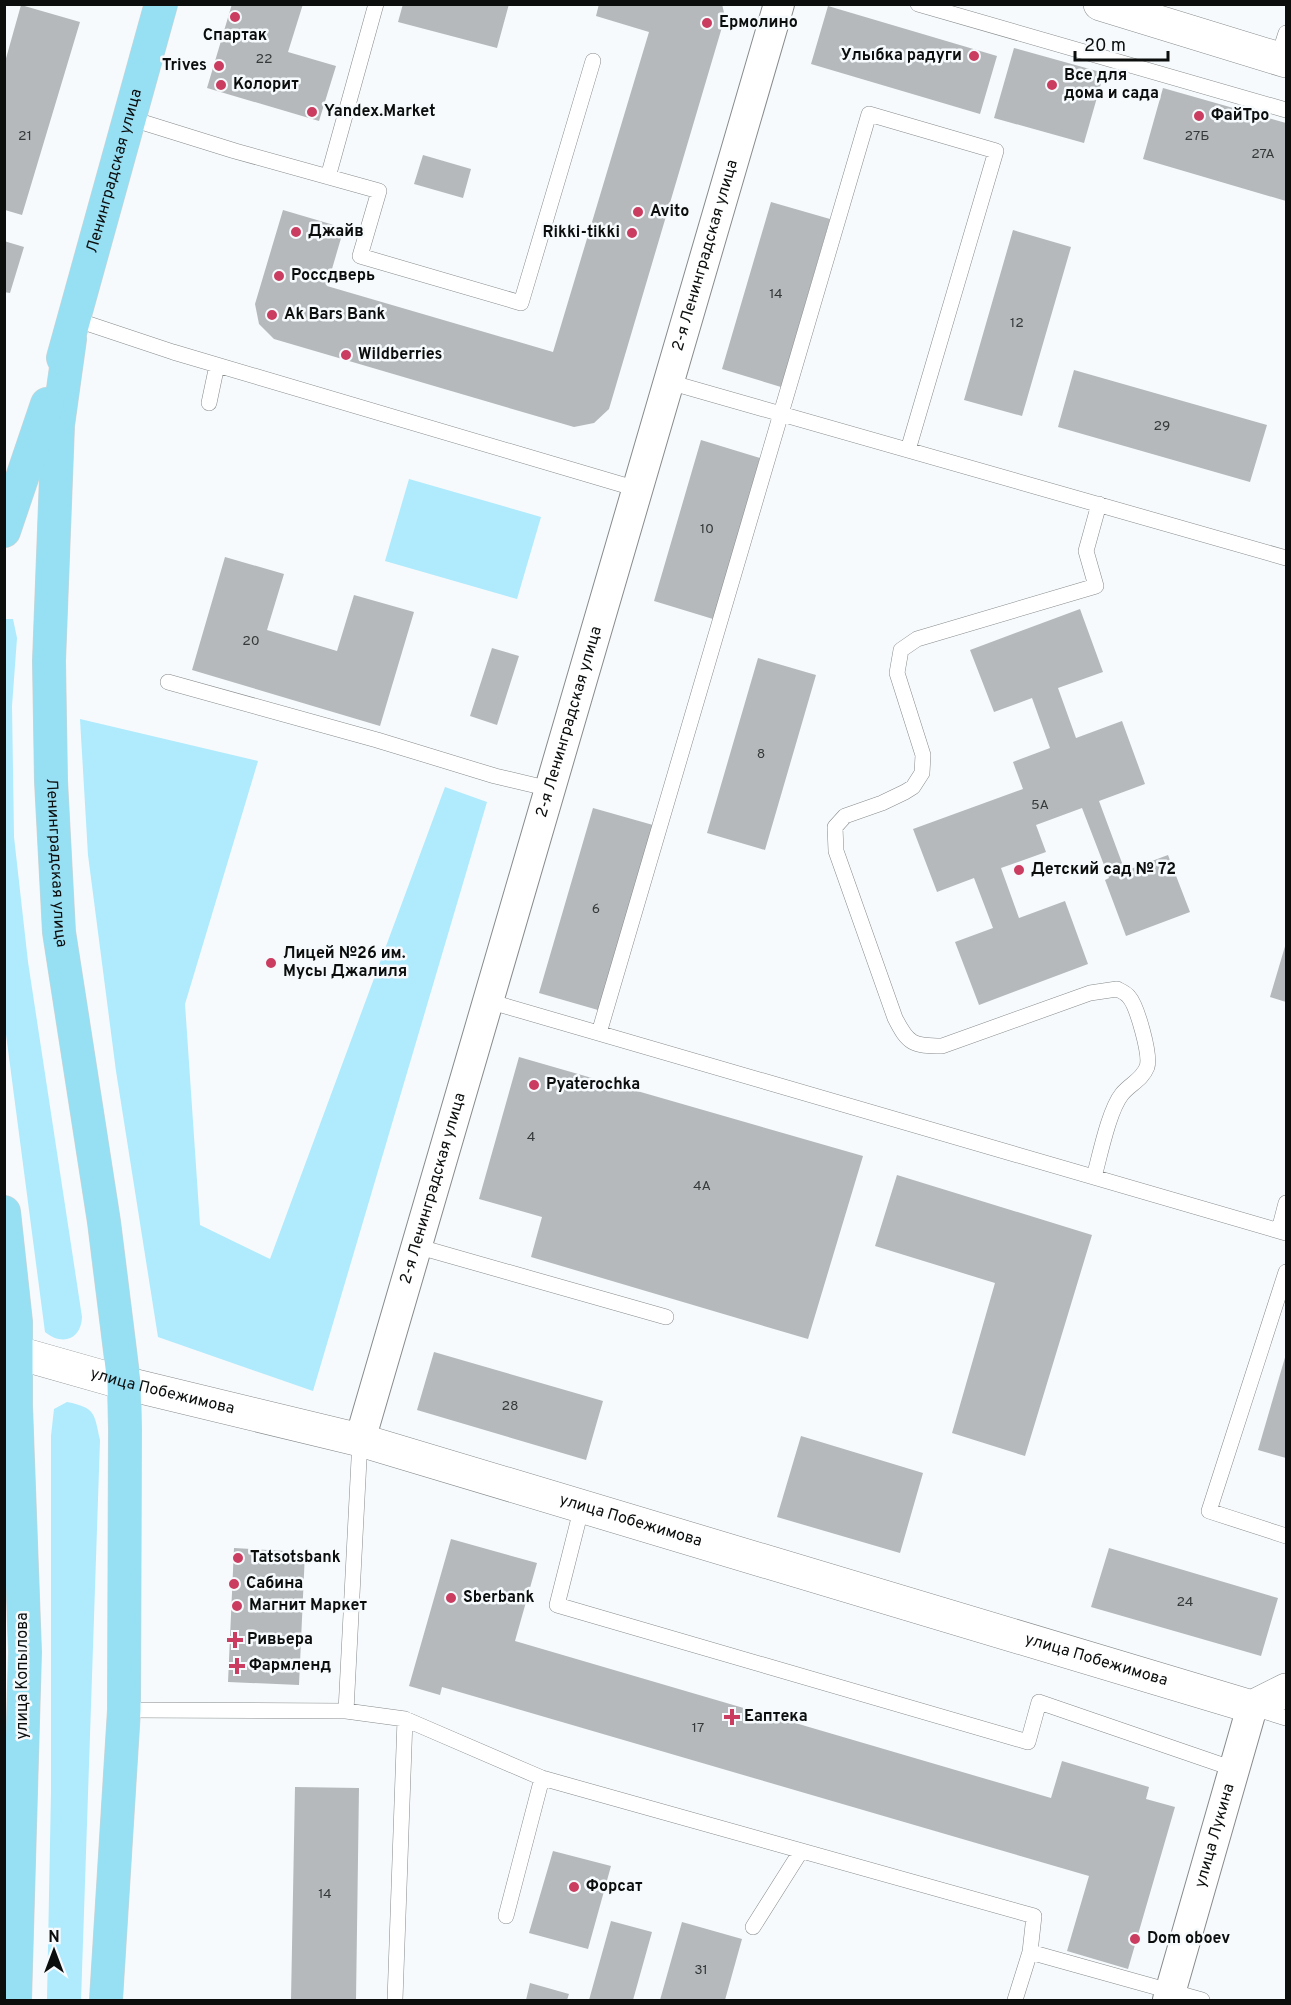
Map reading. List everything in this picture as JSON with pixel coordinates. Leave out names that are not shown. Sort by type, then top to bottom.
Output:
[{"type":"main road","name":"Ленинградская улица","points":[[4,531],[72,329],[161,4]]},
{"type":"main road","name":"Ленинградская улица","points":[[72,329],[57,437],[49,661],[51,781],[59,932],[104,1222],[124,1383]]},
{"type":"main road","points":[[4,1212],[16,1322],[11,1351]]},
{"type":"main road","name":"улица Копылова","points":[[11,1351],[16,1406],[25,1652],[15,2001]]},
{"type":"main road","points":[[106,2001],[124,1710],[126,1485],[124,1383]]},
{"type":"street","name":"2-я Ленинградская улица","points":[[360,1440],[779,4]]},
{"type":"street","points":[[1100,4],[1284,50]]},
{"type":"street","name":"улица Побежимова","points":[[11,1351],[124,1383],[360,1440],[1252,1707]]},
{"type":"street","points":[[1252,1707],[1287,1690]]},
{"type":"street","name":"улица Лукина","points":[[1170,1996],[1252,1707]]},
{"type":"lane","points":[[328,177],[376,4]]},
{"type":"lane","points":[[918,4],[1287,110]]},
{"type":"lane","points":[[129,118],[235,151],[379,191],[360,256],[520,303],[592,61]]},
{"type":"lane","points":[[599,1033],[869,114],[996,152],[908,450]]},
{"type":"lane","points":[[72,329],[217,364],[637,489]]},
{"type":"lane","points":[[209,403],[217,364]]},
{"type":"lane","points":[[669,382],[1287,558]]},
{"type":"lane","points":[[1094,1177],[1114,1109],[1122,1094],[1138,1080],[1147,1068],[1146,1047],[1136,1010],[1129,997],[1117,989],[1090,993],[942,1046],[926,1046],[910,1042],[895,1018],[836,851],[835,827],[845,816],[905,792],[913,787],[922,774],[923,755],[897,673],[901,650],[917,639],[1096,586],[1086,551],[1099,504]]},
{"type":"lane","points":[[168,682],[377,740],[495,776],[550,789]]},
{"type":"lane","points":[[488,1001],[1282,1231],[1287,1203]]},
{"type":"lane","points":[[416,1246],[666,1317]]},
{"type":"lane","points":[[1287,1272],[1209,1511],[1287,1536]]},
{"type":"lane","points":[[346,1711],[360,1440]]},
{"type":"lane","points":[[582,1506],[557,1605],[1028,1742],[1039,1702],[1234,1769]]},
{"type":"lane","points":[[1252,1707],[1287,1718]]},
{"type":"lane","points":[[124,1710],[346,1711],[405,1719],[542,1778],[1035,1916],[1030,1952],[1015,2001]]},
{"type":"lane","points":[[395,2001],[405,1719]]},
{"type":"lane","points":[[506,1916],[542,1778]]},
{"type":"lane","points":[[753,1927],[801,1851]]},
{"type":"lane","points":[[1030,1952],[1170,1996],[1202,2001]]},
{"type":"shaded area","points":[[409,479],[541,517],[517,599],[385,561]]},
{"type":"shaded area","points":[[5,619],[13,619],[17,638],[12,706],[14,837],[28,962],[82,1317],[81,1325],[74,1336],[64,1339],[58,1339],[45,1332],[4,1019]]},
{"type":"shaded area","points":[[80,719],[258,761],[185,1004],[200,1225],[270,1259],[445,787],[487,802],[313,1391],[158,1337],[116,1071],[88,855]]},
{"type":"shaded area","points":[[67,1402],[84,1407],[92,1413],[100,1440],[81,2000],[47,2000],[51,1792],[51,1436],[54,1409]]},
{"type":"building","points":[[232,4],[303,4],[288,52],[336,66],[319,121],[207,88]]},
{"type":"building","points":[[403,4],[509,4],[497,48],[398,22]]},
{"type":"building","points":[[599,4],[722,4],[725,17],[609,409],[594,423],[574,427],[274,339],[259,324],[255,304],[283,210],[344,228],[327,286],[553,352],[649,32],[596,16]]},
{"type":"building","points":[[21,5],[80,22],[22,215],[5,210],[5,62]]},
{"type":"building","points":[[828,6],[997,56],[980,114],[811,64]]},
{"type":"building","points":[[1014,48],[1104,73],[1084,143],[994,118]]},
{"type":"building","points":[[1163,88],[1286,123],[1286,201],[1143,159]]},
{"type":"building","points":[[423,155],[471,169],[463,198],[414,184]]},
{"type":"building","points":[[771,202],[830,219],[781,387],[722,369]]},
{"type":"building","points":[[1013,230],[1071,247],[1022,416],[964,400]]},
{"type":"building","points":[[4,241],[24,247],[10,293],[4,292]]},
{"type":"building","points":[[1074,370],[1267,425],[1250,482],[1058,427]]},
{"type":"building","points":[[701,440],[760,458],[713,619],[654,601]]},
{"type":"building","points":[[225,557],[284,574],[267,630],[337,651],[354,595],[414,612],[380,726],[192,670]]},
{"type":"building","points":[[1080,609],[1103,672],[1058,688],[1076,738],[1122,721],[1145,784],[1099,801],[1125,871],[1168,855],[1190,912],[1126,936],[1105,880],[1109,878],[1082,808],[1036,825],[1046,852],[1001,868],[1019,918],[1065,901],[1088,964],[979,1005],[955,942],[993,928],[974,878],[937,892],[913,829],[1023,789],[1013,762],[1050,748],[1032,698],[994,712],[970,650]]},
{"type":"building","points":[[492,648],[519,656],[497,725],[470,716]]},
{"type":"building","points":[[758,658],[816,675],[765,850],[707,833]]},
{"type":"building","points":[[593,808],[653,825],[598,1010],[539,993]]},
{"type":"building","points":[[1286,943],[1286,1002],[1270,997]]},
{"type":"building","points":[[519,1057],[863,1156],[808,1339],[531,1257],[542,1217],[479,1199]]},
{"type":"building","points":[[897,1175],[1092,1235],[1025,1456],[952,1433],[995,1283],[875,1246]]},
{"type":"building","points":[[434,1352],[603,1401],[586,1460],[417,1410]]},
{"type":"building","points":[[1286,1354],[1286,1458],[1258,1450]]},
{"type":"building","points":[[801,1436],[923,1473],[900,1553],[777,1517]]},
{"type":"building","points":[[451,1539],[537,1563],[515,1641],[1051,1798],[1062,1761],[1149,1787],[1146,1799],[1175,1807],[1128,1969],[1067,1951],[1089,1876],[442,1687],[440,1695],[409,1686]]},
{"type":"building","points":[[234,1548],[305,1552],[299,1685],[228,1682]]},
{"type":"building","points":[[1109,1548],[1278,1598],[1261,1656],[1091,1607]]},
{"type":"building","points":[[295,1787],[359,1788],[356,2000],[291,2000]]},
{"type":"building","points":[[553,1851],[611,1866],[588,1949],[529,1933]]},
{"type":"building","points":[[611,1921],[652,1932],[633,2000],[589,2000]]},
{"type":"building","points":[[682,1922],[742,1939],[725,2000],[660,2000]]},
{"type":"building","points":[[530,1983],[569,1994],[567,2000],[526,2000]]},
{"type":"place","name":"Спартак","points":[[235,17]]},
{"type":"place","name":"Ермолино","points":[[707,23]]},
{"type":"place","name":"Улыбка радуги","points":[[974,56]]},
{"type":"place","name":"Trives","points":[[219,66]]},
{"type":"place","name":"Колорит","points":[[221,85]]},
{"type":"place","name":"Все для дома и сада","points":[[1052,85]]},
{"type":"place","name":"Yandex.Market","points":[[312,112]]},
{"type":"place","name":"ФайТро","points":[[1199,116]]},
{"type":"place","name":"Avito","points":[[638,212]]},
{"type":"place","name":"Джайв","points":[[296,232]]},
{"type":"place","name":"Rikki-tikki","points":[[632,233]]},
{"type":"place","name":"Россдверь","points":[[279,276]]},
{"type":"place","name":"Ak Bars Bank","points":[[272,315]]},
{"type":"place","name":"Wildberries","points":[[346,355]]},
{"type":"place","name":"Детский сад № 72","points":[[1019,870]]},
{"type":"place","name":"Лицей №26 им. Мусы Джалиля","points":[[271,963]]},
{"type":"place","name":"Pyaterochka","points":[[534,1085]]},
{"type":"place","name":"Tatsotsbank","points":[[238,1558]]},
{"type":"place","name":"Сабина","points":[[234,1584]]},
{"type":"place","name":"Sberbank","points":[[451,1598]]},
{"type":"place","name":"Магнит Маркет","points":[[237,1606]]},
{"type":"place","name":"Ривьера","points":[[235,1640]]},
{"type":"place","name":"Фармленд","points":[[237,1666]]},
{"type":"place","name":"Еаптека","points":[[732,1717]]},
{"type":"place","name":"Форсат","points":[[574,1887]]},
{"type":"place","name":"Dom oboev","points":[[1135,1939]]}]
